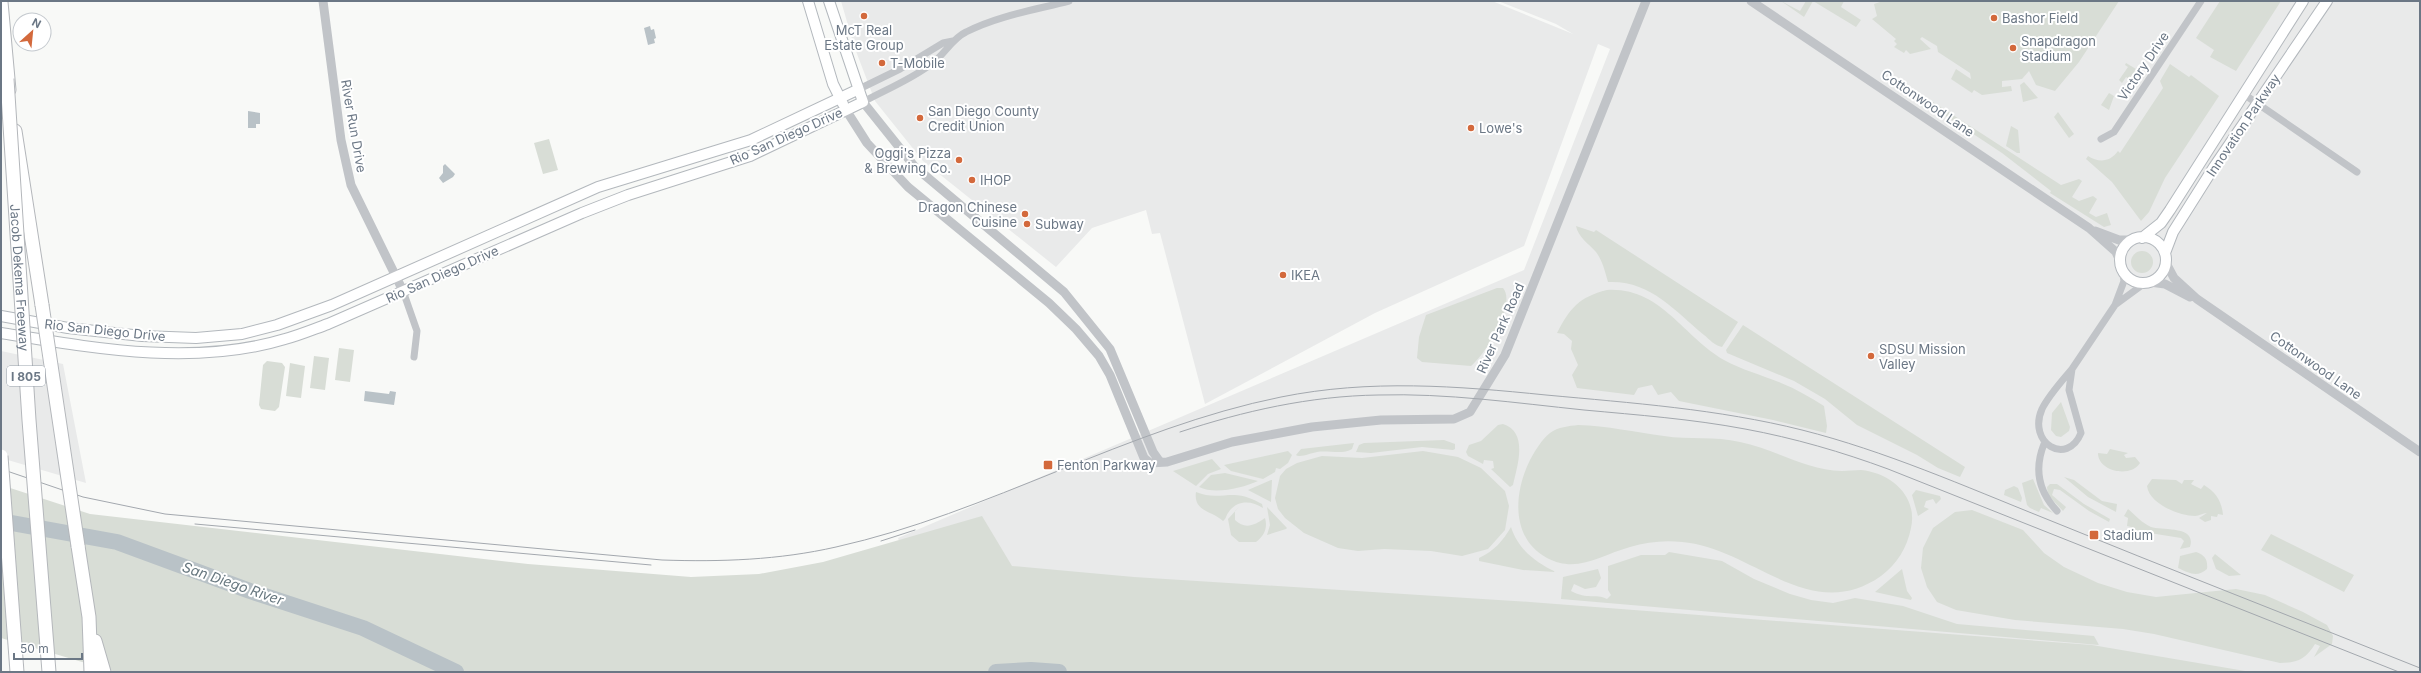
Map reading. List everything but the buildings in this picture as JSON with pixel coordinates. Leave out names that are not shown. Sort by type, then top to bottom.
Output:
[{"type":"highway","name":"Jacob Dekema Freeway","points":[[1,2],[8,79],[29,420],[49,672]]},
{"type":"highway","points":[[8,79],[89,617],[91,672]]},
{"type":"highway","points":[[1,456],[17,672]]},
{"type":"highway","points":[[89,617],[104,672]]},
{"type":"main road","points":[[808,1],[833,84],[846,110]]},
{"type":"main road","points":[[830,1],[863,102]]},
{"type":"main road","name":"Innovation Parkway","points":[[2121,265],[2122,251],[2161,223],[2245,95],[2303,1]]},
{"type":"main road","name":"Innovation Parkway","points":[[2147,283],[2159,277],[2179,222],[2327,1]]},
{"type":"main road","name":"Rio San Diego Drive","points":[[1,316],[68,328],[142,336],[196,338],[242,334],[277,325],[332,305],[598,187],[751,140],[858,90]]},
{"type":"main road","name":"Rio San Diego Drive","points":[[1,333],[133,352],[189,353],[239,349],[284,339],[328,324],[604,204],[750,156],[863,102]]},
{"type":"main road","points":[[598,187],[604,204]]},
{"type":"main road","points":[[2137,239],[2156,242],[2165,258]]},
{"type":"main road","points":[[2121,265],[2131,280],[2147,283]]},
{"type":"street","name":"River Run Drive","points":[[323,1],[341,140],[351,184],[403,291]]},
{"type":"street","points":[[846,110],[850,119],[868,143],[908,187],[1049,303],[1076,329],[1099,356],[1120,400],[1144,458],[1150,463],[1160,462],[1154,452],[1110,349],[1064,292],[915,167],[863,102],[930,66],[943,56],[954,41],[964,33],[987,22],[1069,1]]},
{"type":"street","name":"River Park Road","points":[[1160,462],[1232,442],[1312,427],[1381,420],[1454,419],[1470,412],[1505,355],[1646,1]]},
{"type":"street","name":"Cottonwood Lane","points":[[1751,1],[2089,228],[2116,252],[2121,265]]},
{"type":"street","name":"Victory Drive","points":[[2101,139],[2114,132],[2201,1]]},
{"type":"street","points":[[858,90],[900,68],[943,42],[954,41]]},
{"type":"street","points":[[2245,95],[2357,172]]},
{"type":"street","name":"Cottonwood Lane","points":[[2089,228],[2119,240],[2137,239]]},
{"type":"street","name":"Cottonwood Lane","points":[[2165,258],[2174,278],[2197,299],[2420,452]]},
{"type":"street","name":"Innovation Parkway","points":[[2072,369],[2069,394],[2081,433],[2076,443],[2067,449],[2050,447],[2044,444],[2039,434],[2041,410],[2072,369],[2115,306],[2124,281],[2121,265]]},
{"type":"street","name":"Cottonwood Lane","points":[[2147,283],[2165,284],[2197,299]]},
{"type":"street","name":"Innovation Parkway","points":[[2115,306],[2147,283]]},
{"type":"street","points":[[403,291],[417,331],[414,357]]},
{"type":"street","points":[[1120,400],[1129,409],[1138,414]]},
{"type":"street","points":[[2044,444],[2039,462],[2041,484],[2045,499],[2057,511]]},
{"type":"shaded area","name":"SDSU Mission Valley","points":[[841,1],[1492,1],[1573,34],[1556,24],[1498,1],[2420,1],[2420,672],[2219,672],[913,586],[898,538],[1524,270],[1610,49],[1598,44],[1524,246],[1375,313],[1205,404],[1160,233],[1152,234],[1146,210],[1092,228],[1056,267],[923,161],[875,101],[854,46]]},
{"type":"shaded area","points":[[1781,1],[1800,11],[1806,1],[1813,1],[1804,17]]},
{"type":"shaded area","points":[[1813,1],[1844,1],[1841,7],[1861,20],[1856,27]]},
{"type":"shaded area","name":"Snapdragon Stadium","points":[[1883,1],[2119,1],[2079,62],[2055,91],[2036,85],[2029,71],[2022,79],[2002,81],[2002,87],[2011,86],[2012,91],[1982,95],[1974,90],[1972,93],[1951,79],[1956,69],[1971,79],[1970,73],[1938,52],[1937,46],[1922,37],[1920,39],[1931,49],[1910,54],[1906,50],[1904,53],[1894,47],[1897,44],[1894,41],[1896,39],[1872,19],[1877,16],[1874,4]]},
{"type":"shaded area","points":[[2220,1],[2281,1],[2236,71],[2210,57],[2214,50],[2196,38]]},
{"type":"shaded area","points":[[650,26],[651,30],[654,29],[656,38],[654,39],[655,43],[648,45],[644,28]]},
{"type":"shaded area","points":[[2126,63],[2136,69],[2129,79],[2126,77],[2122,83],[2119,80],[2128,67],[2125,65]]},
{"type":"shaded area","points":[[2170,64],[2189,77],[2191,75],[2219,96],[2165,178],[2149,212],[2141,221],[2112,182],[2086,159],[2088,156],[2096,160],[2104,160],[2115,155],[2118,151],[2120,153],[2163,88],[2160,81]]},
{"type":"shaded area","points":[[2024,82],[2038,98],[2023,102],[2020,85]]},
{"type":"shaded area","points":[[2109,93],[2114,96],[2109,110],[2101,105]]},
{"type":"shaded area","points":[[1930,100],[2061,185],[2079,179],[2082,181],[2072,197],[2079,201],[2093,196],[2097,199],[2089,213],[2096,217],[2107,213],[2111,225],[2104,227],[2050,193],[2051,191],[2002,153],[1928,104]]},
{"type":"shaded area","points":[[248,111],[260,113],[260,124],[256,124],[256,128],[248,128]]},
{"type":"shaded area","points":[[2058,112],[2074,134],[2069,138],[2054,117]]},
{"type":"shaded area","points":[[2011,126],[2018,130],[2020,153],[2017,153],[2006,146]]},
{"type":"shaded area","points":[[549,139],[558,170],[543,174],[534,143]]},
{"type":"shaded area","points":[[445,164],[455,174],[443,183],[439,178],[443,173],[443,166]]},
{"type":"shaded area","points":[[1576,226],[1594,232],[1596,230],[1738,322],[1722,347],[1712,342],[1672,307],[1649,291],[1623,283],[1608,282],[1598,255],[1581,237]]},
{"type":"shaded area","points":[[2142,251],[2150,254],[2153,262],[2150,270],[2142,273],[2134,270],[2131,262],[2134,254]]},
{"type":"shaded area","points":[[1497,288],[1503,288],[1506,295],[1506,305],[1503,317],[1491,341],[1471,366],[1422,362],[1417,358],[1419,337],[1426,315]]},
{"type":"shaded area","points":[[1607,290],[1626,291],[1642,296],[1670,315],[1709,350],[1724,360],[1792,388],[1824,406],[1827,426],[1826,433],[1773,420],[1679,401],[1671,392],[1658,395],[1652,385],[1638,388],[1634,395],[1577,388],[1572,375],[1578,365],[1571,349],[1572,341],[1564,334],[1557,333],[1566,317],[1576,305],[1589,296]]},
{"type":"shaded area","points":[[1743,325],[1965,467],[1960,477],[1938,468],[1917,455],[1857,425],[1825,399],[1794,381],[1727,353],[1726,350]]},
{"type":"shaded area","points":[[339,348],[354,350],[350,382],[335,380]]},
{"type":"shaded area","points":[[1,351],[63,364],[86,483],[1,458]]},
{"type":"shaded area","points":[[314,356],[329,358],[325,390],[310,388]]},
{"type":"shaded area","points":[[267,361],[282,363],[285,367],[279,407],[275,411],[261,409],[259,405],[263,365]]},
{"type":"shaded area","points":[[290,363],[305,366],[301,398],[286,396]]},
{"type":"shaded area","points":[[365,391],[389,394],[390,391],[396,392],[394,405],[364,401]]},
{"type":"shaded area","points":[[2061,402],[2070,427],[2069,431],[2061,437],[2056,436],[2051,430],[2052,413]]},
{"type":"shaded area","points":[[1503,424],[1511,428],[1516,434],[1519,442],[1517,469],[1513,485],[1510,487],[1491,469],[1494,468],[1493,461],[1484,460],[1483,464],[1468,456],[1466,452],[1469,445],[1481,441],[1498,425]]},
{"type":"shaded area","points":[[1578,425],[1673,437],[1731,440],[1766,449],[1803,463],[1828,470],[1861,470],[1872,472],[1892,481],[1906,496],[1912,516],[1911,528],[1907,542],[1896,561],[1881,576],[1855,589],[1830,592],[1805,589],[1781,580],[1732,556],[1707,547],[1682,542],[1662,541],[1630,547],[1589,562],[1579,564],[1558,562],[1547,558],[1535,549],[1526,539],[1521,527],[1519,514],[1521,486],[1530,460],[1541,442],[1556,429]]},
{"type":"shaded area","points":[[1444,440],[1455,444],[1455,449],[1422,447],[1371,453],[1356,452],[1359,445],[1364,443]]},
{"type":"shaded area","points":[[1354,443],[1352,449],[1344,452],[1321,452],[1303,456],[1296,455],[1301,449]]},
{"type":"shaded area","points":[[2110,449],[2128,453],[2124,455],[2126,458],[2135,457],[2140,463],[2136,468],[2130,470],[2116,471],[2109,468],[2103,465],[2099,460],[2098,453],[2107,454]]},
{"type":"shaded area","points":[[1288,451],[1292,455],[1288,463],[1280,469],[1276,468],[1275,472],[1263,479],[1231,471],[1224,465]]},
{"type":"shaded area","points":[[1423,451],[1458,457],[1481,468],[1505,491],[1509,506],[1505,530],[1488,549],[1462,556],[1431,551],[1384,549],[1358,551],[1338,548],[1304,533],[1285,518],[1278,509],[1275,498],[1280,476],[1286,469],[1297,463],[1322,456],[1362,458]]},
{"type":"shaded area","points":[[1212,459],[1221,469],[1208,474],[1196,486],[1173,471]]},
{"type":"shaded area","points":[[1225,473],[1258,481],[1228,490],[1213,490],[1199,487],[1211,475]]},
{"type":"shaded area","points":[[2064,477],[2074,480],[2102,501],[2117,504],[2116,512],[2088,497]]},
{"type":"shaded area","points":[[2033,479],[2044,505],[2053,513],[2041,508],[2039,512],[2027,505],[2022,483]]},
{"type":"shaded area","points":[[2152,479],[2176,480],[2182,484],[2184,480],[2194,480],[2191,484],[2201,489],[2204,485],[2218,498],[2223,515],[2218,514],[2217,517],[2211,516],[2211,520],[2205,522],[2199,518],[2207,513],[2196,516],[2181,514],[2166,508],[2153,498],[2149,492],[2147,486]]},
{"type":"shaded area","points":[[1271,480],[1271,502],[1248,490]]},
{"type":"shaded area","points":[[2050,484],[2057,484],[2084,504],[2110,519],[2109,522],[2089,511],[2060,490],[2054,489],[2052,495],[2066,507],[2063,511],[2048,495],[2047,487]]},
{"type":"shaded area","points":[[1,485],[90,514],[528,564],[691,577],[759,574],[823,562],[982,516],[1012,566],[1134,577],[1530,602],[2092,645],[2251,672],[116,672],[1,638]]},
{"type":"shaded area","points":[[2014,486],[2018,488],[2022,498],[2021,502],[2004,495],[2005,490]]},
{"type":"shaded area","points":[[1916,490],[1940,496],[1941,499],[1936,504],[1933,499],[1926,501],[1924,507],[1929,509],[1918,516],[1912,495]]},
{"type":"shaded area","points":[[1196,492],[1210,496],[1238,495],[1262,504],[1263,508],[1249,503],[1239,504],[1231,509],[1223,521],[1198,504]]},
{"type":"shaded area","points":[[1267,507],[1287,528],[1286,529],[1267,535],[1270,525]]},
{"type":"shaded area","points":[[2128,509],[2151,527],[2184,532],[2191,540],[2190,547],[2180,549],[2184,541],[2181,538],[2131,530],[2131,527],[2127,526],[2128,518],[2124,516]]},
{"type":"shaded area","points":[[1972,510],[2023,530],[2044,553],[2064,567],[2098,583],[2127,592],[2156,597],[2236,589],[2265,595],[2303,612],[2327,625],[2333,636],[2332,644],[2314,657],[2320,646],[2315,644],[2304,657],[2296,661],[2280,663],[2154,634],[2123,629],[2015,620],[1956,610],[1937,602],[1927,587],[1921,568],[1923,548],[1933,528],[1955,512]]},
{"type":"shaded area","points":[[1235,511],[1235,520],[1246,526],[1258,523],[1265,518],[1265,532],[1256,542],[1239,542],[1231,535],[1228,519]]},
{"type":"shaded area","points":[[1511,527],[1518,542],[1528,554],[1541,564],[1556,572],[1523,570],[1479,561],[1479,558],[1498,545]]},
{"type":"shaded area","points":[[2271,534],[2354,575],[2344,592],[2261,550]]},
{"type":"shaded area","points":[[1669,552],[1722,561],[1754,579],[1790,594],[1811,600],[1833,603],[1855,598],[1903,606],[1957,624],[2094,636],[2099,645],[1561,599],[1563,577],[1598,569],[1601,578],[1596,587],[1585,589],[1574,584],[1571,591],[1577,594],[1599,596],[1607,599],[1611,595],[1608,590],[1608,566],[1641,555],[1665,555]]},
{"type":"shaded area","points":[[2196,552],[2205,558],[2207,569],[2203,572],[2193,574],[2178,568],[2180,556]]},
{"type":"shaded area","points":[[2215,554],[2241,575],[2229,576],[2216,569],[2212,558]]},
{"type":"shaded area","points":[[1902,569],[1907,591],[1912,598],[1911,600],[1875,592]]},
{"type":"waterway","name":"San Diego River","points":[[1,521],[117,542],[250,591],[363,628],[456,672]]},
{"type":"waterway","name":"San Diego River","points":[[996,672],[1031,670],[1059,672]]},
{"type":"tram line","points":[[1,469],[83,497],[165,514],[662,560],[706,561],[750,559],[793,555],[815,551],[893,532],[948,514],[1168,429],[1224,411],[1281,397],[1314,391],[1380,386],[1480,389],[1643,404],[1707,412],[1770,423],[1833,438],[1924,470],[2420,668]]},
{"type":"tram line","points":[[1180,432],[1253,411],[1302,402],[1353,396],[1404,395],[1481,399],[1665,418],[1763,433],[1818,446],[1888,469],[2399,672]]},
{"type":"tram line","points":[[195,524],[651,565]]},
{"type":"tram line","points":[[881,541],[915,530]]},
{"type":"place","name":"McT Real Estate Group","points":[[864,16]]},
{"type":"place","name":"Bashor Field","points":[[1994,18]]},
{"type":"place","name":"Snapdragon Stadium","points":[[2013,48]]},
{"type":"place","name":"T-Mobile","points":[[882,63]]},
{"type":"place","name":"San Diego County Credit Union","points":[[920,118]]},
{"type":"place","name":"Lowe's","points":[[1471,128]]},
{"type":"place","name":"Oggi's Pizza & Brewing Co.","points":[[959,160]]},
{"type":"place","name":"IHOP","points":[[972,180]]},
{"type":"place","name":"Dragon Chinese Cuisine","points":[[1025,214]]},
{"type":"place","name":"Subway","points":[[1027,224]]},
{"type":"place","name":"IKEA","points":[[1283,275]]},
{"type":"place","name":"SDSU Mission Valley","points":[[1871,356]]},
{"type":"place","name":"Fenton Parkway","points":[[1048,465]]},
{"type":"place","name":"Stadium","points":[[2094,535]]}]
